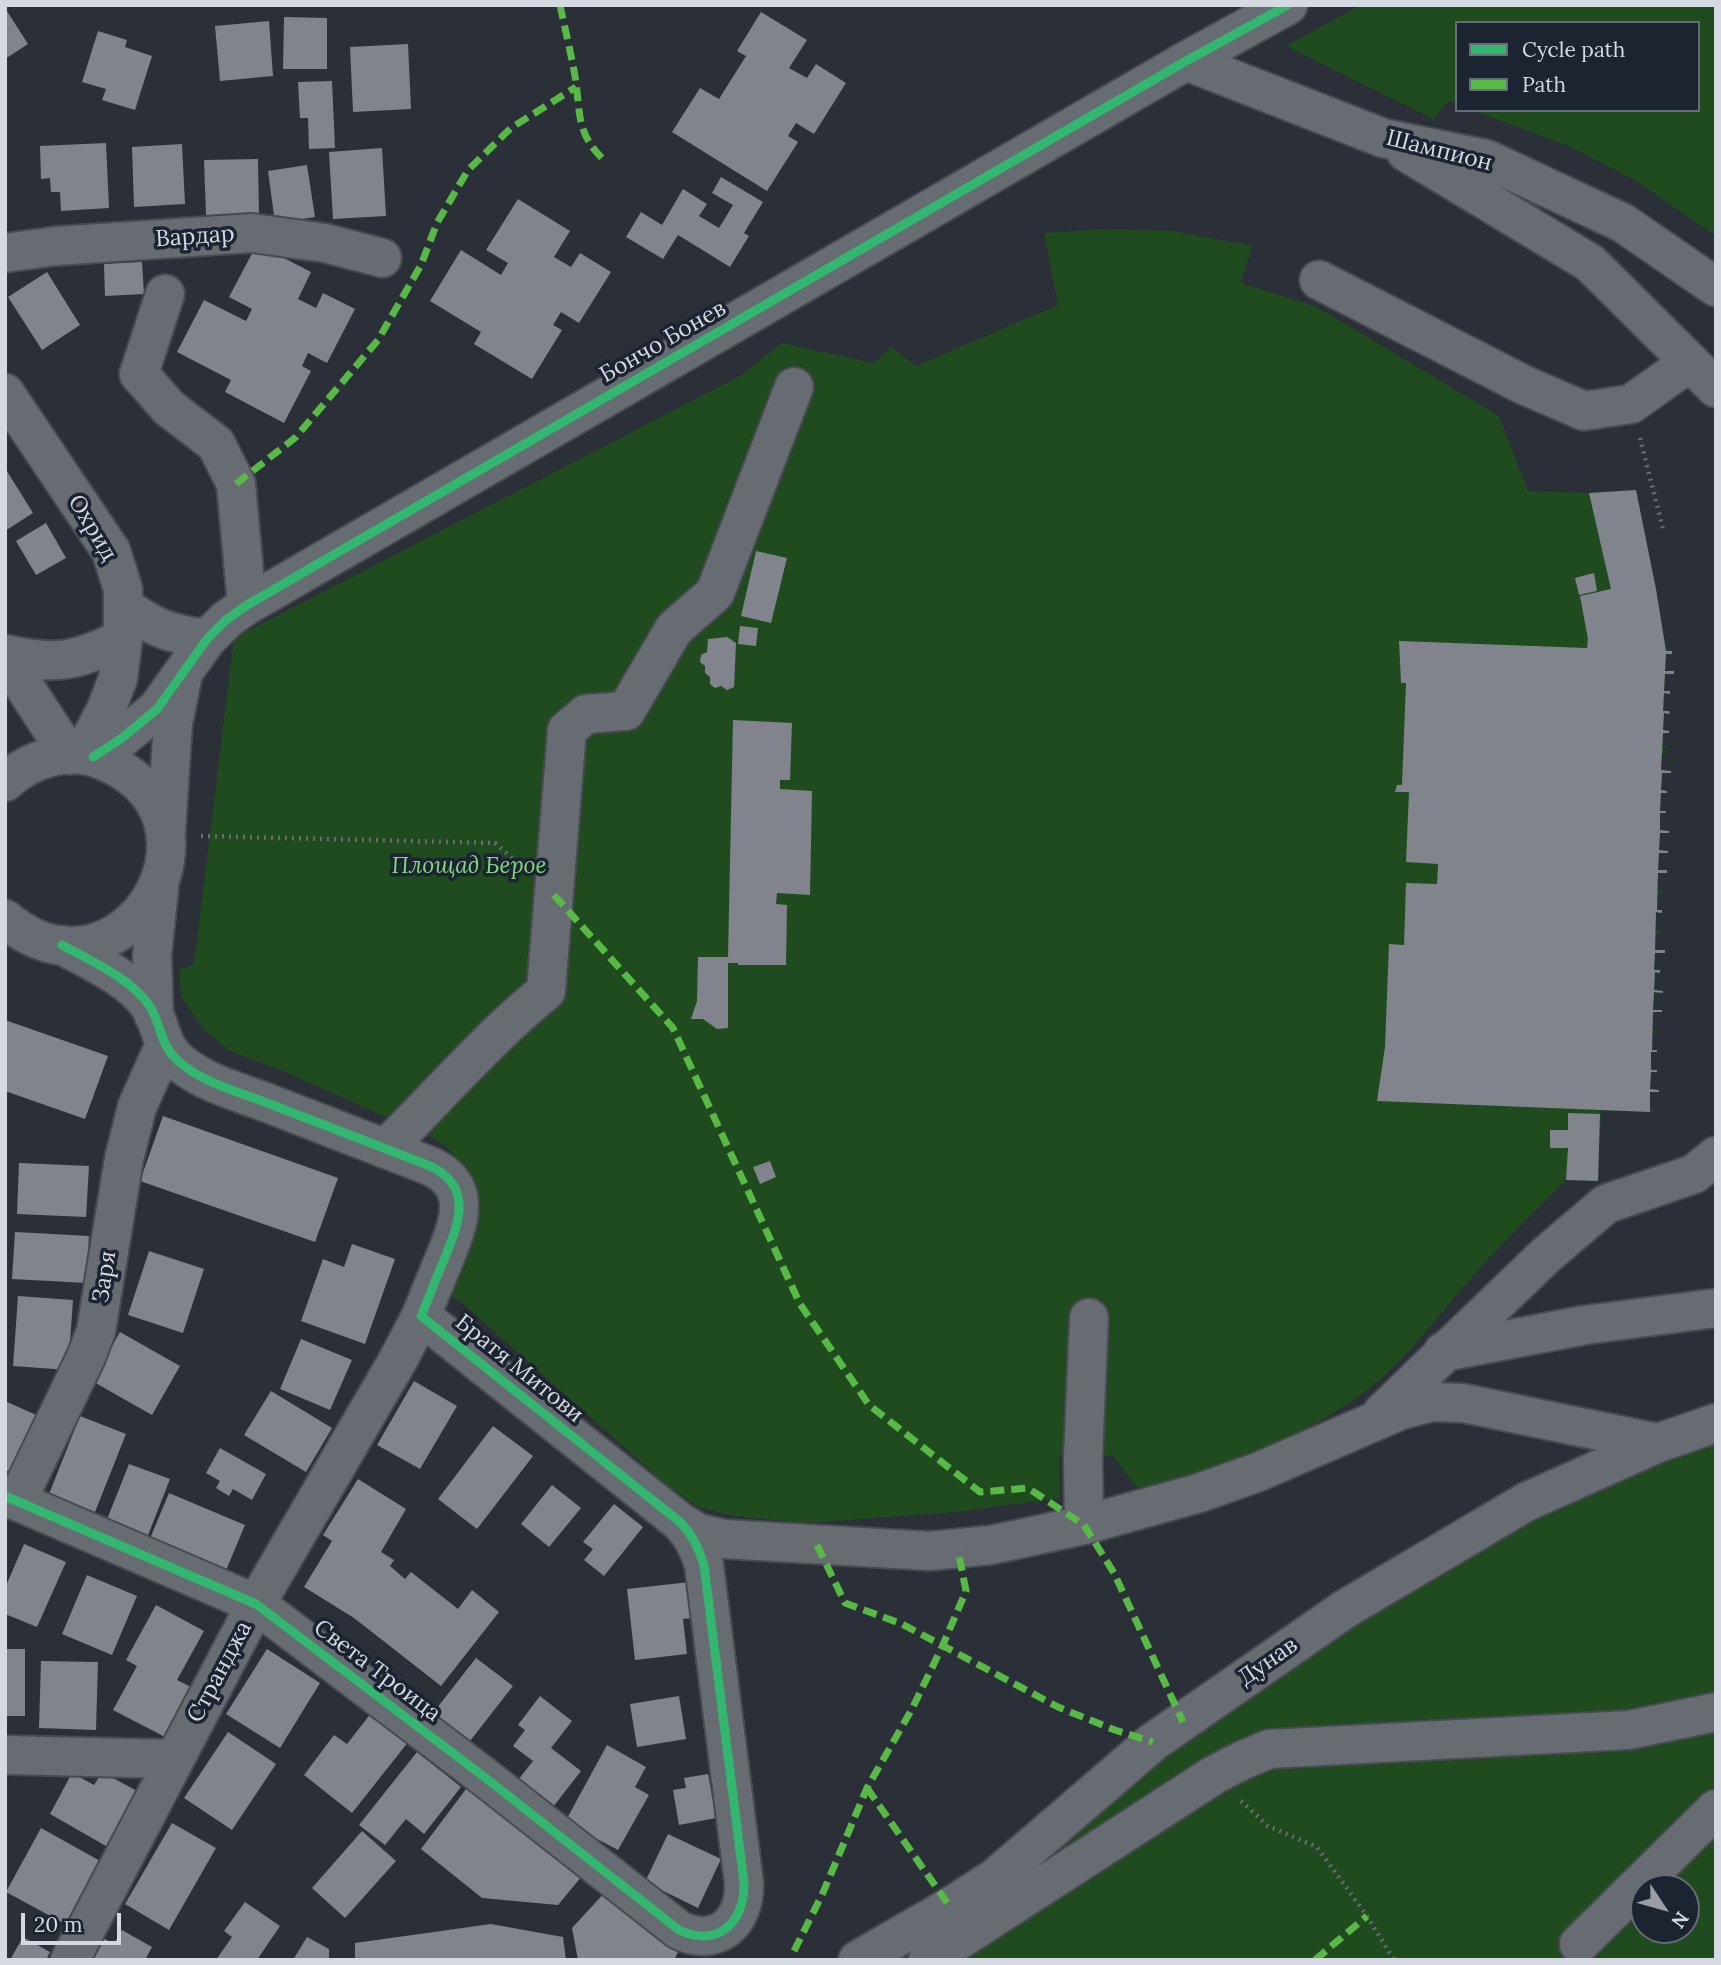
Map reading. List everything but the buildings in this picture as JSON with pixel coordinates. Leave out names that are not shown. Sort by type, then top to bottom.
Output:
[{"type":"street","name":"Бончо Бонев","points":[[81,756],[122,738],[157,709],[207,639],[226,620],[247,605],[1186,61],[1288,5]]},
{"type":"street","name":"Шампион","points":[[1186,61],[1383,138],[1486,159],[1623,223],[1716,287]]},
{"type":"street","points":[[1319,280],[1524,385],[1584,411],[1631,404],[1703,375],[1590,262],[1383,138]]},
{"type":"street","name":"Вардар","points":[[5,253],[56,246],[252,233],[325,243],[382,258]]},
{"type":"street","points":[[165,294],[139,374],[169,408],[216,444],[236,484],[247,605]]},
{"type":"street","points":[[385,1149],[438,1097],[486,1043],[546,991],[567,730],[586,714],[626,711],[674,629],[715,593],[794,387]]},
{"type":"street","name":"Охрид","points":[[5,393],[111,551],[123,589],[123,623],[117,678],[106,710],[81,756]]},
{"type":"street","points":[[5,656],[61,661],[86,655],[123,623],[150,625],[178,635],[207,639]]},
{"type":"street","points":[[5,656],[81,756]]},
{"type":"street","name":"Бончо Бонев","points":[[159,886],[166,861],[165,835],[173,723],[183,673]]},
{"type":"street","points":[[5,782],[30,764],[57,756],[81,756],[127,773],[142,785],[153,800],[165,835]]},
{"type":"street","points":[[9,924],[37,939],[62,945],[88,944],[118,933],[142,913],[159,886]]},
{"type":"street","points":[[159,886],[152,955],[159,1030]]},
{"type":"street","name":"Братя Митови","points":[[62,945],[121,980],[145,1000],[159,1030],[184,1066],[205,1078],[440,1172],[453,1185],[460,1212],[456,1229],[421,1316],[680,1522],[695,1541],[704,1565],[744,1883],[740,1909],[728,1926],[712,1936],[690,1935]]},
{"type":"street","name":"Заря","points":[[11,1499],[86,1357],[96,1331],[124,1159],[159,1030]]},
{"type":"street","points":[[1376,1420],[1443,1352],[1545,1256],[1606,1204],[1693,1174],[1716,1156]]},
{"type":"street","points":[[1443,1352],[1585,1325],[1716,1308]]},
{"type":"street","name":"Странджа","points":[[70,1960],[256,1604],[421,1316]]},
{"type":"street","points":[[1084,1525],[1083,1457],[1089,1318]]},
{"type":"street","points":[[680,1522],[698,1533],[724,1539],[930,1551],[979,1548],[1084,1525],[1173,1501],[1258,1472],[1376,1420],[1425,1403],[1451,1401],[1658,1443]]},
{"type":"street","name":"Дунав","points":[[858,1960],[987,1884],[1153,1742],[1345,1609],[1507,1511],[1658,1443],[1716,1423]]},
{"type":"street","name":"Света Троица","points":[[11,1499],[256,1604],[487,1779],[672,1925],[690,1935]]},
{"type":"street","points":[[928,1960],[1214,1775],[1269,1749],[1629,1730],[1716,1712]]},
{"type":"street","points":[[5,1755],[173,1759]]},
{"type":"street","points":[[1578,1944],[1716,1809]]},
{"type":"path","points":[[1631,404],[1663,529]]},
{"type":"path","points":[[165,835],[495,843],[554,895]]},
{"type":"path","points":[[1214,1775],[1268,1826],[1317,1847],[1367,1916],[1394,1960]]},
{"type":"green space","points":[[1361,5],[1716,5],[1716,236],[1636,181],[1573,148],[1478,112],[1700,112],[1700,21],[1455,21],[1455,103],[1449,101],[1433,119],[1286,46]]},
{"type":"green space","name":"Площад Берое","points":[[1107,229],[1174,231],[1252,246],[1241,283],[1317,307],[1499,416],[1528,491],[1589,493],[1636,490],[1666,650],[1672,651],[1672,654],[1666,654],[1665,671],[1671,671],[1665,674],[1664,690],[1670,691],[1670,694],[1664,694],[1663,710],[1669,711],[1670,714],[1664,714],[1663,730],[1669,733],[1663,733],[1663,750],[1668,753],[1662,753],[1661,770],[1667,770],[1668,773],[1662,773],[1661,790],[1667,793],[1661,793],[1660,810],[1666,811],[1660,814],[1660,830],[1665,833],[1660,833],[1659,850],[1665,850],[1664,853],[1659,853],[1657,890],[1663,891],[1657,893],[1657,910],[1662,910],[1662,913],[1656,913],[1656,930],[1662,931],[1656,933],[1655,950],[1661,950],[1661,953],[1655,953],[1654,969],[1660,970],[1660,973],[1655,973],[1654,989],[1659,990],[1659,993],[1654,993],[1653,1009],[1659,1010],[1653,1013],[1652,1030],[1658,1030],[1652,1033],[1652,1050],[1657,1052],[1651,1053],[1651,1069],[1657,1070],[1651,1072],[1650,1089],[1656,1090],[1650,1092],[1650,1109],[1655,1109],[1655,1112],[1601,1110],[1598,1181],[1566,1180],[1490,1257],[1384,1376],[1329,1416],[1268,1446],[1139,1490],[1113,1456],[1059,1456],[1060,1498],[957,1512],[807,1523],[733,1516],[696,1506],[661,1480],[461,1302],[437,1289],[456,1162],[449,1150],[437,1140],[290,1074],[228,1050],[203,1029],[181,996],[179,969],[194,965],[234,638],[740,376],[782,343],[874,363],[891,347],[916,366],[1058,305],[1044,233]]},
{"type":"green space","points":[[1716,1438],[1716,1960],[873,1960],[1244,1691],[1513,1522]]},
{"type":"marked path","points":[[560,5],[575,76],[581,122],[589,142],[606,162]]},
{"type":"marked path","points":[[236,484],[296,437],[378,340],[421,265],[437,223],[468,170],[511,128],[576,87]]},
{"type":"marked path","points":[[554,895],[673,1028],[800,1304],[869,1405],[980,1492],[1028,1488],[1084,1525],[1114,1573],[1183,1722]]},
{"type":"marked path","points":[[817,1545],[845,1603],[902,1624],[1058,1707],[1153,1742]]},
{"type":"marked path","points":[[794,1951],[822,1895],[867,1788],[912,1709],[966,1591],[958,1550]]},
{"type":"marked path","points":[[867,1788],[950,1907]]},
{"type":"marked path","points":[[1315,1960],[1367,1916]]},
{"type":"cycle path","points":[[93,757],[122,738],[157,709],[207,639],[226,620],[247,605],[1186,61],[1288,5]]},
{"type":"cycle path","points":[[5,1496],[256,1604],[487,1779],[679,1930],[693,1935],[717,1934],[734,1920],[740,1910],[744,1883],[704,1565],[700,1553],[692,1536],[680,1522],[421,1316],[458,1220],[458,1196],[453,1185],[430,1166],[225,1088],[192,1072],[169,1051],[153,1013],[141,995],[109,971],[62,945]]}]
